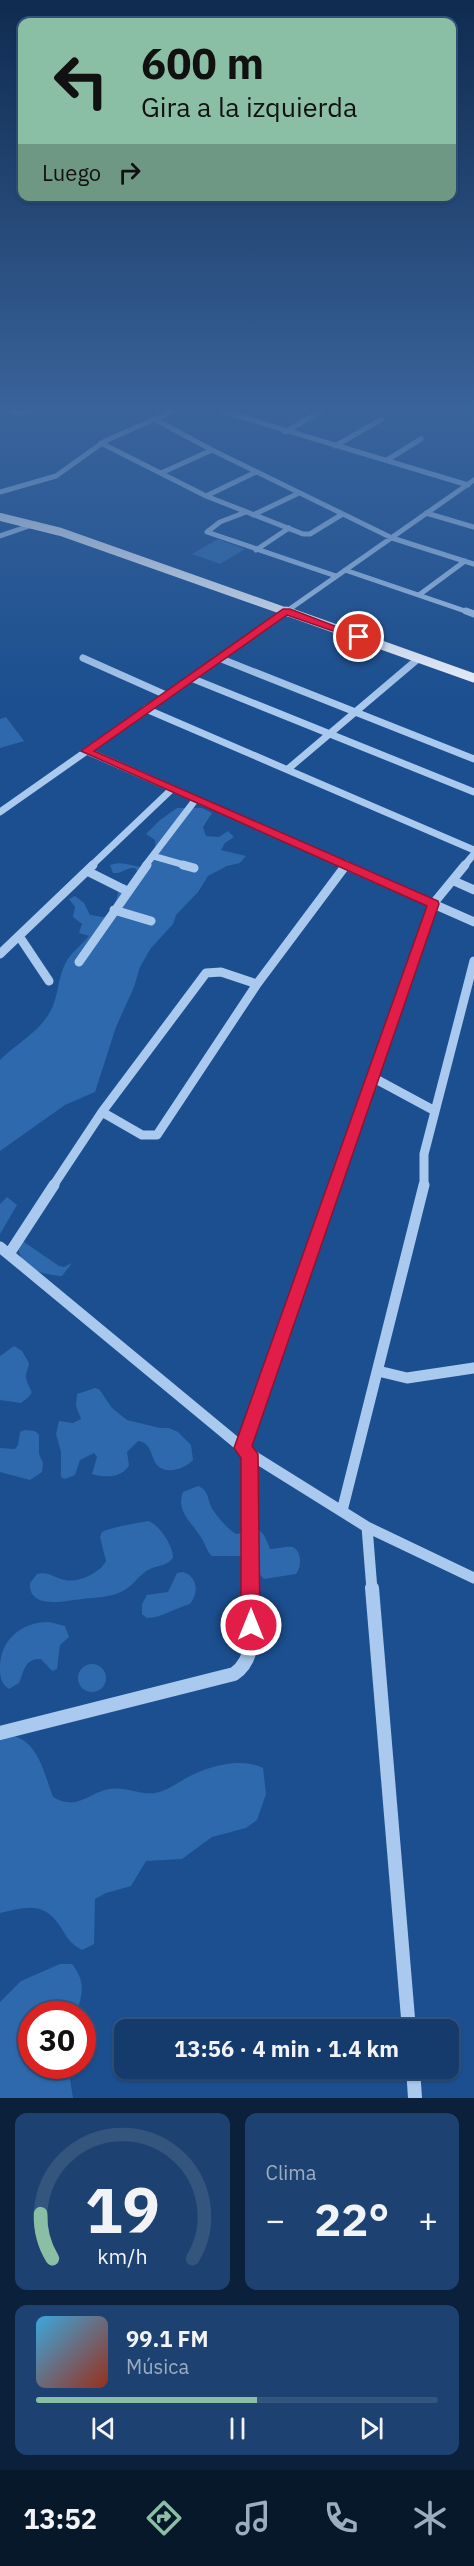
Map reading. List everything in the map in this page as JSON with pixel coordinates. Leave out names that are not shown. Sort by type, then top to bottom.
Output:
[{"type":"main road","points":[[0,517],[35,524],[474,678]]},
{"type":"street","points":[[238,509],[303,534],[310,534],[341,515]]},
{"type":"street","points":[[253,514],[264,509]]},
{"type":"street","points":[[328,509],[392,538],[474,564]]},
{"type":"street","points":[[0,812],[432,509]]},
{"type":"street","points":[[246,512],[220,522],[207,532],[336,576]]},
{"type":"street","points":[[426,513],[474,527]]},
{"type":"street","points":[[0,536],[35,524]]},
{"type":"street","points":[[256,550],[289,528]]},
{"type":"street","points":[[419,595],[465,561]]},
{"type":"street","points":[[345,570],[474,614]]},
{"type":"street","points":[[82,658],[166,696]]},
{"type":"street","points":[[219,658],[474,759]]},
{"type":"street","points":[[288,770],[419,658]]},
{"type":"street","points":[[190,678],[474,792]]},
{"type":"street","points":[[0,1733],[229,1676],[241,1671],[248,1661],[251,1648],[246,1451],[433,904],[473,857],[460,846],[146,709]]},
{"type":"street","points":[[87,751],[474,922]]},
{"type":"street","points":[[0,954],[172,789]]},
{"type":"street","points":[[79,962],[127,891],[196,799]]},
{"type":"street","points":[[153,856],[194,868]]},
{"type":"street","points":[[102,1112],[142,1135],[157,1135],[257,984],[346,866]]},
{"type":"street","points":[[87,871],[127,891]]},
{"type":"street","points":[[454,880],[474,890]]},
{"type":"street","points":[[114,910],[151,921]]},
{"type":"street","points":[[19,936],[49,981]]},
{"type":"street","points":[[342,1511],[425,1181],[424,1154],[474,961]]},
{"type":"street","points":[[257,984],[221,972],[206,973],[102,1112],[4,1250],[246,1451],[367,1527],[474,1578]]},
{"type":"street","points":[[372,1077],[435,1111]]},
{"type":"street","points":[[378,1371],[407,1378],[474,1368]]},
{"type":"street","points":[[367,1527],[408,2019]]},
{"type":"street","points":[[414,2079],[415,2098]]},
{"type":"shaded area","points":[[218,539],[245,549],[220,564],[192,554]]},
{"type":"shaded area","points":[[6,717],[24,741],[0,748],[0,719]]},
{"type":"shaded area","points":[[177,808],[202,808],[212,813],[203,827],[206,836],[219,837],[228,831],[234,837],[225,843],[221,850],[246,856],[240,863],[227,866],[208,876],[198,892],[176,915],[173,924],[151,948],[140,967],[134,987],[116,1027],[95,1092],[65,1105],[0,1151],[0,1060],[45,1019],[53,1006],[67,960],[89,936],[79,933],[82,924],[73,917],[75,907],[69,899],[75,896],[84,903],[90,915],[103,917],[110,915],[119,888],[124,884],[135,888],[141,876],[135,868],[113,873],[110,865],[120,863],[146,867],[156,854],[155,840],[146,834]]},
{"type":"shaded area","points":[[7,1197],[17,1205],[0,1234],[0,1204]]},
{"type":"shaded area","points":[[27,1232],[24,1242],[59,1266],[64,1267],[72,1263],[62,1276],[45,1274],[26,1264],[17,1242]]},
{"type":"shaded area","points":[[14,1346],[22,1351],[29,1363],[26,1376],[31,1394],[21,1403],[0,1400],[0,1356]]},
{"type":"shaded area","points":[[95,1388],[99,1389],[112,1408],[127,1420],[169,1428],[178,1432],[191,1445],[193,1460],[177,1469],[162,1469],[155,1463],[146,1445],[138,1441],[127,1452],[129,1465],[118,1475],[92,1474],[97,1457],[94,1453],[80,1460],[75,1475],[65,1479],[61,1477],[61,1452],[56,1434],[59,1421],[73,1423],[81,1419],[76,1406],[77,1394]]},
{"type":"shaded area","points":[[35,1431],[39,1435],[39,1454],[43,1463],[42,1472],[30,1480],[0,1472],[0,1448],[15,1449],[20,1432]]},
{"type":"shaded area","points":[[198,1486],[206,1493],[211,1507],[218,1516],[236,1534],[258,1531],[264,1535],[270,1549],[292,1547],[296,1549],[300,1566],[296,1574],[264,1579],[239,1556],[212,1556],[181,1506],[183,1492]]},
{"type":"shaded area","points":[[148,1521],[157,1526],[165,1536],[173,1558],[145,1572],[127,1589],[108,1596],[58,1602],[41,1600],[31,1592],[30,1583],[37,1574],[45,1573],[70,1581],[94,1573],[106,1561],[100,1537],[102,1532]]},
{"type":"shaded area","points":[[183,1572],[192,1578],[196,1586],[195,1595],[190,1604],[152,1618],[147,1618],[142,1614],[142,1604],[147,1595],[168,1592],[177,1573]]},
{"type":"shaded area","points":[[49,1622],[65,1626],[69,1637],[60,1645],[57,1669],[52,1671],[41,1659],[36,1659],[28,1663],[19,1683],[9,1689],[3,1683],[0,1671],[1,1658],[8,1641],[21,1629]]},
{"type":"shaded area","points":[[92,1664],[102,1668],[106,1678],[102,1688],[92,1692],[82,1688],[78,1678],[82,1668]]},
{"type":"shaded area","points":[[8,1735],[18,1738],[33,1750],[43,1768],[53,1797],[62,1801],[76,1802],[101,1791],[115,1788],[155,1793],[168,1789],[206,1769],[235,1763],[263,1768],[266,1794],[257,1820],[246,1828],[212,1837],[182,1859],[146,1861],[131,1886],[106,1893],[95,1899],[94,1944],[82,1950],[70,1941],[57,1922],[45,1911],[31,1908],[0,1913],[0,1737]]},
{"type":"shaded area","points":[[60,1964],[72,1964],[80,1976],[82,1988],[80,2001],[18,2001],[18,2079],[70,2079],[73,2098],[0,2098],[0,2002],[21,1981]]},
{"type":"route","points":[[251,1625],[250,1454],[243,1448],[433,904],[87,751],[286,611],[359,637]]}]
